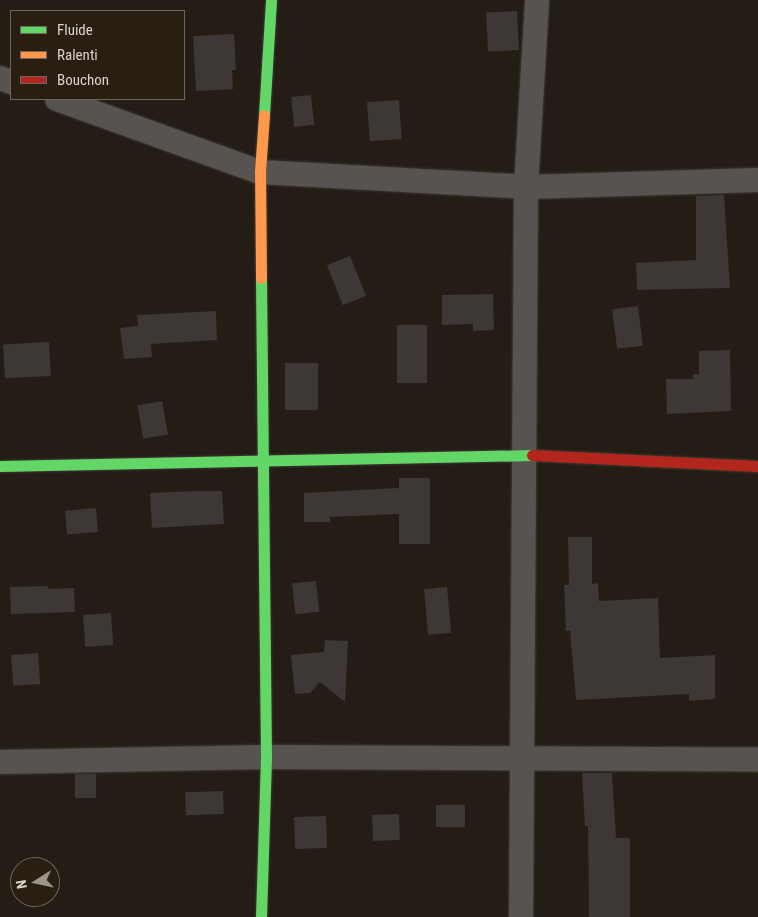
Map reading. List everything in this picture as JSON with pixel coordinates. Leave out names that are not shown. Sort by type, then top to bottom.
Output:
[{"type":"street","points":[[261,917],[266,757],[260,172],[271,0]]},
{"type":"street","points":[[521,917],[526,187],[537,0]]},
{"type":"street","points":[[60,100],[260,172],[526,187],[758,180]]},
{"type":"street","points":[[0,466],[524,455],[758,466]]},
{"type":"street","points":[[0,762],[266,757],[522,757],[758,760]]},
{"type":"building","points":[[517,11],[519,50],[488,52],[486,13]]},
{"type":"building","points":[[234,34],[236,70],[232,70],[233,89],[196,91],[193,36]]},
{"type":"building","points":[[311,95],[314,125],[294,127],[291,97]]},
{"type":"building","points":[[399,100],[402,139],[370,141],[367,102]]},
{"type":"building","points":[[724,195],[730,288],[637,290],[636,263],[696,260],[696,196]]},
{"type":"building","points":[[350,256],[366,296],[343,305],[327,265]]},
{"type":"building","points":[[493,294],[494,330],[473,331],[473,324],[442,325],[442,295]]},
{"type":"building","points":[[638,306],[643,346],[617,349],[612,309]]},
{"type":"building","points":[[216,311],[217,340],[151,344],[152,357],[124,359],[120,328],[138,326],[137,315]]},
{"type":"building","points":[[397,325],[427,325],[427,383],[397,383]]},
{"type":"building","points":[[49,342],[51,376],[5,378],[3,344]]},
{"type":"building","points":[[730,350],[731,411],[667,414],[666,379],[693,379],[693,374],[699,374],[699,351]]},
{"type":"building","points":[[285,363],[318,363],[318,410],[285,410]]},
{"type":"building","points":[[162,401],[168,434],[143,439],[137,405]]},
{"type":"building","points":[[399,478],[430,478],[430,544],[399,544],[399,514],[330,517],[330,522],[304,522],[304,493],[399,488]]},
{"type":"building","points":[[222,491],[224,524],[152,528],[150,493]]},
{"type":"building","points":[[96,508],[98,532],[67,535],[65,511]]},
{"type":"building","points":[[568,537],[592,537],[592,584],[598,583],[599,601],[658,598],[660,658],[715,655],[715,699],[689,701],[689,694],[576,700],[570,631],[566,631],[564,585],[569,585]]},
{"type":"building","points":[[316,581],[319,612],[295,614],[292,584]]},
{"type":"building","points":[[48,586],[48,589],[74,588],[75,612],[11,614],[10,587]]},
{"type":"building","points":[[447,587],[451,633],[428,635],[424,589]]},
{"type":"building","points":[[111,613],[113,645],[85,647],[83,615]]},
{"type":"building","points":[[325,640],[348,641],[345,702],[320,682],[310,693],[295,694],[291,655],[324,652]]},
{"type":"building","points":[[38,653],[40,684],[13,686],[11,655]]},
{"type":"building","points":[[582,773],[612,773],[616,838],[630,838],[630,917],[589,917],[588,826],[585,826]]},
{"type":"building","points":[[75,774],[96,774],[96,798],[75,798]]},
{"type":"building","points":[[223,791],[224,814],[186,815],[185,792]]},
{"type":"building","points":[[436,805],[465,805],[465,827],[436,827]]},
{"type":"building","points":[[399,814],[400,840],[373,841],[372,815]]},
{"type":"building","points":[[326,816],[327,848],[295,849],[294,817]]},
{"type":"traffic: fast","points":[[264,115],[271,0]]},
{"type":"traffic: fast","points":[[261,278],[266,757],[261,917]]},
{"type":"traffic: fast","points":[[0,466],[532,455]]},
{"type":"traffic: slow","points":[[261,278],[260,172],[264,115]]},
{"type":"traffic: jam","points":[[532,455],[758,466]]}]
